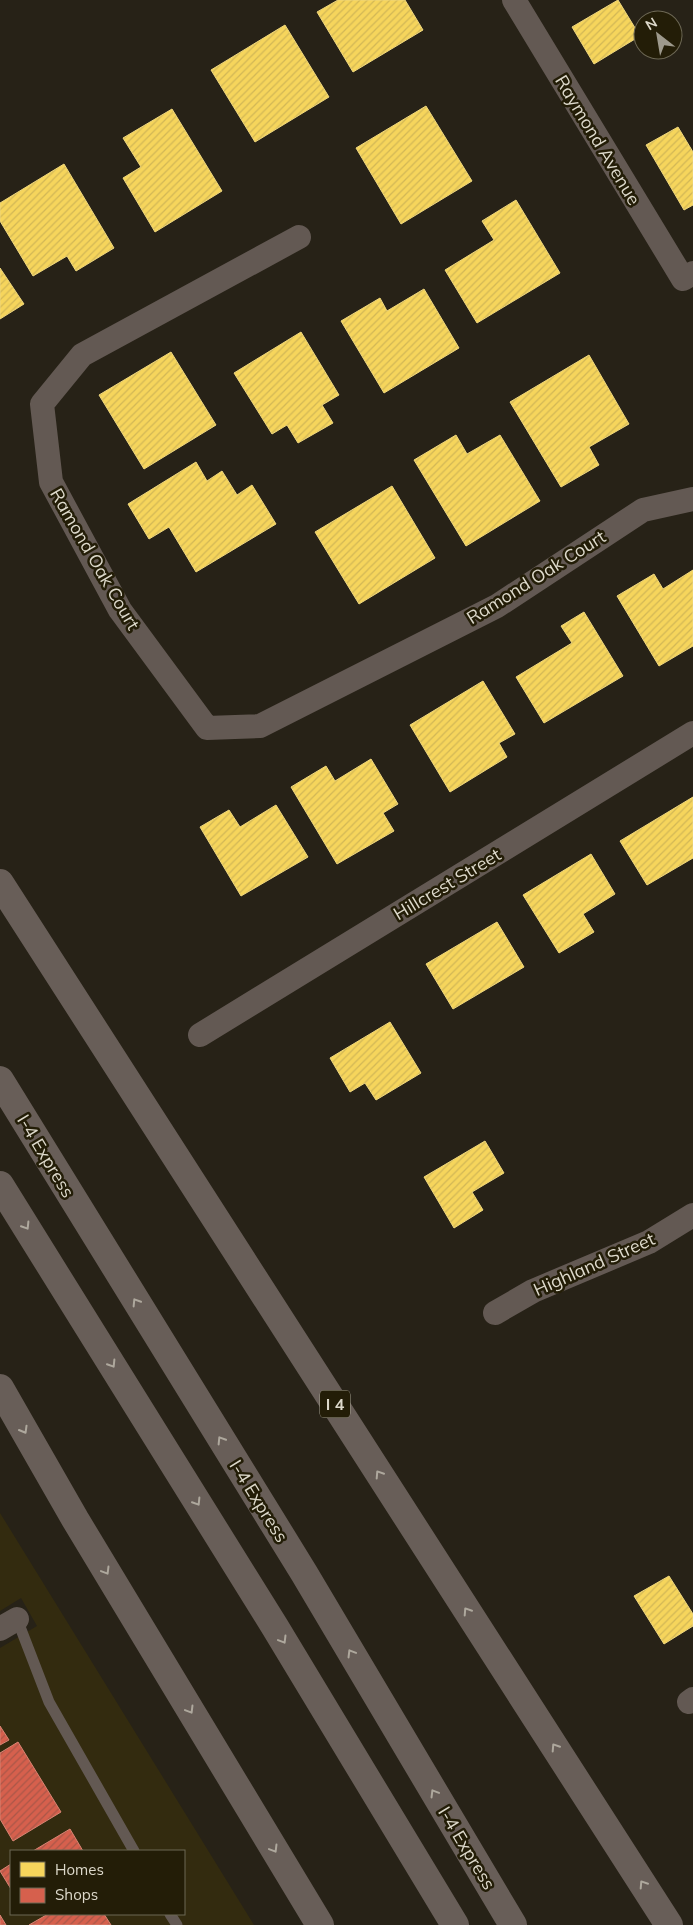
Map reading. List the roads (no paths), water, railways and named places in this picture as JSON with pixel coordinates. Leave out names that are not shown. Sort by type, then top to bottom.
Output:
[{"type":"highway","name":"I 4","points":[[0,883],[669,1925]]},
{"type":"highway","name":"I-4 Express","points":[[0,1080],[304,1573],[513,1925]]},
{"type":"highway","points":[[0,1185],[270,1619],[455,1925]]},
{"type":"highway","points":[[0,1388],[85,1536],[320,1925]]},
{"type":"street","name":"Raymond Avenue","points":[[514,0],[688,276]]},
{"type":"street","name":"Ramond Oak Court","points":[[299,237],[82,355],[42,404],[51,482],[120,610],[207,728],[260,726],[497,606],[643,510],[693,499]]},
{"type":"street","name":"Hillcrest Street","points":[[200,1035],[693,733]]},
{"type":"street","name":"Highland Street","points":[[495,1313],[533,1291],[649,1242],[693,1215]]},
{"type":"lane","points":[[8,1624],[49,1702],[133,1850]]}]
